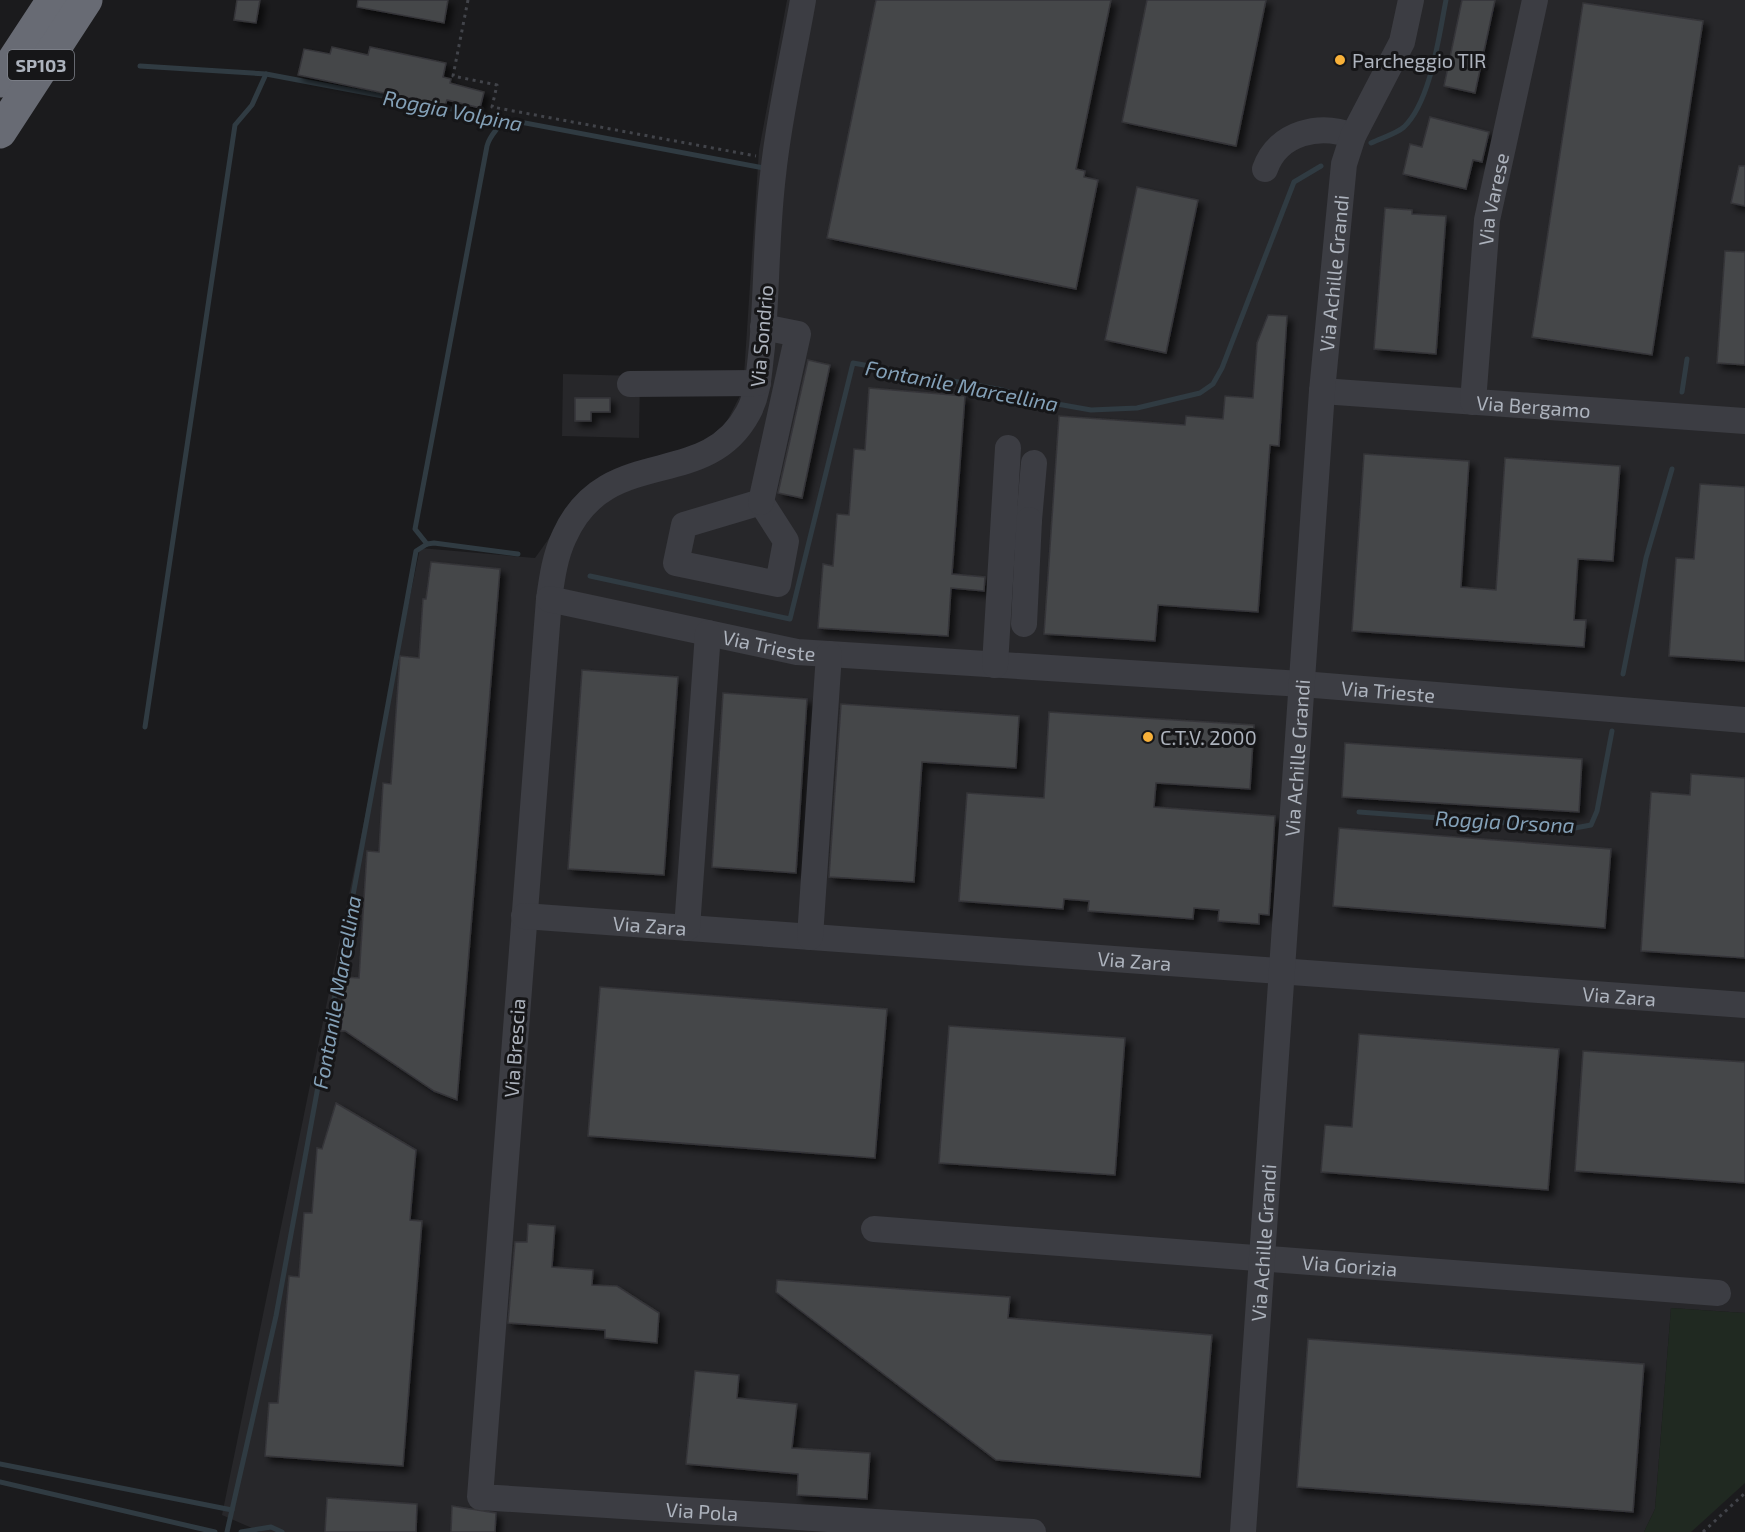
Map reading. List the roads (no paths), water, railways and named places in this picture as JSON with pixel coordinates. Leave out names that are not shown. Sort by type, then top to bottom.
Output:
[{"type":"highway","name":"SP103","points":[[0,81],[53,0]]},
{"type":"highway","name":"SP103","points":[[0,132],[86,0]]},
{"type":"street","name":"Via Sondrio","points":[[549,599],[563,539],[574,519],[589,501],[607,487],[628,476],[696,459],[716,449],[744,420],[752,404],[758,383],[775,160],[802,0]]},
{"type":"street","name":"Via Achille Grandi","points":[[1243,1532],[1322,391],[1344,164],[1353,136],[1402,42],[1411,0]]},
{"type":"street","name":"Via Varese","points":[[1473,402],[1487,220],[1535,0]]},
{"type":"street","points":[[1265,169],[1281,146],[1304,132],[1330,129],[1353,136]]},
{"type":"street","points":[[760,502],[798,334],[763,327]]},
{"type":"street","points":[[630,384],[758,383]]},
{"type":"street","name":"Via Bergamo","points":[[1322,391],[1745,421]]},
{"type":"street","points":[[995,665],[1008,447]]},
{"type":"street","points":[[1024,624],[1034,463]]},
{"type":"street","points":[[1004,519],[1029,519]]},
{"type":"street","name":"Via Trieste","points":[[549,599],[797,652],[1302,684],[1745,720]]},
{"type":"street","name":"Via Brescia","points":[[480,1497],[549,599]]},
{"type":"street","points":[[687,928],[708,633]]},
{"type":"street","points":[[810,937],[829,654]]},
{"type":"street","name":"Via Zara","points":[[524,916],[1745,1005]]},
{"type":"street","name":"Via Gorizia","points":[[874,1229],[1718,1293]]},
{"type":"street","name":"Via Pola","points":[[480,1497],[1033,1532]]},
{"type":"waterway","name":"Fontanile Marcellina","points":[[1371,143],[1404,127],[1421,101],[1437,49],[1446,0]]},
{"type":"waterway","name":"Roggia Volpina","points":[[140,66],[266,74],[764,168]]},
{"type":"waterway","points":[[145,727],[235,125],[252,105],[266,74]]},
{"type":"waterway","points":[[427,544],[415,529],[487,146],[504,118]]},
{"type":"waterway","name":"Fontanile Marcellina","points":[[590,576],[790,619],[853,363],[1003,390],[1029,399],[1091,410],[1137,408],[1200,393],[1213,384],[1222,368],[1294,182],[1321,166]]},
{"type":"waterway","name":"Roggia Orsona","points":[[1682,392],[1687,359]]},
{"type":"waterway","name":"Roggia Orsona","points":[[1623,674],[1646,558],[1672,469]]},
{"type":"waterway","name":"Fontanile Marcellina","points":[[227,1532],[276,1316],[416,551],[427,544],[434,543],[518,554]]},
{"type":"waterway","name":"Roggia Orsona","points":[[1359,812],[1575,828],[1591,825],[1597,811],[1612,731]]},
{"type":"waterway","points":[[0,1464],[232,1510]]},
{"type":"waterway","points":[[0,1482],[215,1532]]},
{"type":"waterway","points":[[241,1532],[271,1527],[282,1532]]},
{"type":"place","name":"Parcheggio TIR","points":[[1340,60]]},
{"type":"place","name":"C.T.V. 2000","points":[[1148,737]]}]
